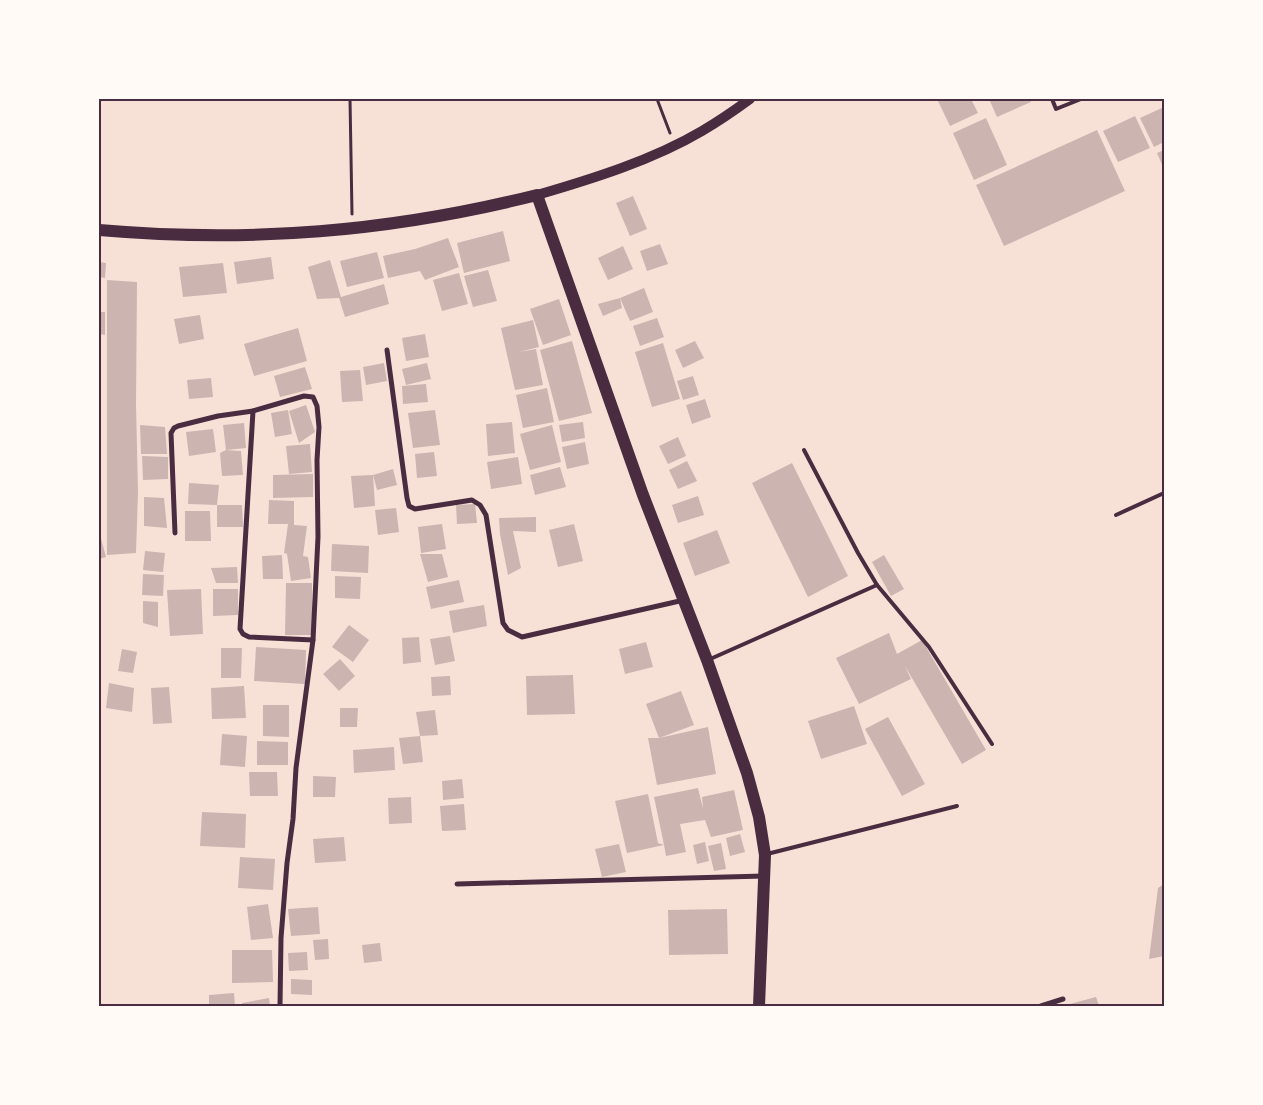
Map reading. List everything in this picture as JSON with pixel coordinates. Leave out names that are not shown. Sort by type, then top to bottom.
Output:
[{"type":"main road","points":[[99,230],[181,235],[290,234],[352,229],[437,217],[537,195],[616,169],[674,146],[702,132],[750,99]]},
{"type":"main road","points":[[537,195],[643,495],[707,660],[747,773],[759,817],[765,855],[759,1006]]},
{"type":"street","points":[[387,350],[409,506],[415,509],[472,500],[480,505],[486,515],[502,623],[508,630],[522,637],[684,600]]},
{"type":"street","points":[[175,533],[171,433],[174,428],[218,416],[252,411],[304,396],[313,397],[317,406],[319,427],[317,460],[318,537],[314,640],[296,768],[293,820],[287,863],[281,938],[280,1006]]},
{"type":"street","points":[[252,411],[240,628],[243,634],[249,637],[314,640]]},
{"type":"street","points":[[457,884],[765,876]]},
{"type":"street","points":[[1041,1006],[1062,1000]]},
{"type":"lane","points":[[1052,99],[1056,109],[1081,99]]},
{"type":"lane","points":[[804,450],[858,553],[878,585],[929,647],[992,744]]},
{"type":"lane","points":[[1116,515],[1164,493]]},
{"type":"lane","points":[[707,660],[878,585]]},
{"type":"lane","points":[[765,855],[957,806]]},
{"type":"path","points":[[350,99],[351,203]]},
{"type":"path","points":[[658,99],[665,118]]},
{"type":"building","points":[[937,99],[971,99],[978,113],[950,126]]},
{"type":"building","points":[[989,99],[1029,99],[1031,102],[997,117]]},
{"type":"building","points":[[1164,107],[1164,142],[1154,147],[1140,118]]},
{"type":"building","points":[[1135,116],[1150,148],[1118,162],[1103,131]]},
{"type":"building","points":[[986,118],[1007,165],[974,180],[953,133]]},
{"type":"building","points":[[1097,130],[1125,191],[1004,246],[976,185]]},
{"type":"building","points":[[1164,150],[1164,169],[1157,153]]},
{"type":"building","points":[[633,196],[647,229],[630,236],[616,203]]},
{"type":"building","points":[[503,231],[510,261],[464,273],[457,243]]},
{"type":"building","points":[[448,238],[459,267],[425,280],[420,271],[388,278],[383,256],[415,249]]},
{"type":"building","points":[[660,244],[668,264],[647,271],[640,251]]},
{"type":"building","points":[[623,246],[633,269],[608,280],[598,258]]},
{"type":"building","points":[[377,252],[384,278],[347,287],[340,261]]},
{"type":"building","points":[[271,257],[274,279],[237,284],[234,262]]},
{"type":"building","points":[[330,260],[341,297],[384,284],[389,304],[345,317],[339,298],[317,299],[308,267]]},
{"type":"building","points":[[99,262],[106,263],[105,278],[99,277]]},
{"type":"building","points":[[223,263],[227,293],[183,297],[179,267]]},
{"type":"building","points":[[488,270],[497,301],[473,307],[464,276]]},
{"type":"building","points":[[459,273],[468,304],[442,311],[433,280]]},
{"type":"building","points":[[107,280],[137,282],[136,404],[138,492],[136,553],[107,555]]},
{"type":"building","points":[[644,288],[653,312],[630,321],[620,298]]},
{"type":"building","points":[[620,298],[622,308],[603,316],[598,304]]},
{"type":"building","points":[[559,299],[571,335],[543,345],[530,309]]},
{"type":"building","points":[[99,312],[105,312],[105,335],[99,334]]},
{"type":"building","points":[[200,315],[204,339],[179,344],[174,319]]},
{"type":"building","points":[[657,318],[664,337],[640,346],[633,326]]},
{"type":"building","points":[[533,320],[539,347],[519,352],[536,349],[543,385],[515,390],[501,328]]},
{"type":"building","points":[[298,328],[307,361],[254,376],[244,344]]},
{"type":"building","points":[[425,334],[429,357],[406,361],[402,338]]},
{"type":"building","points":[[572,341],[592,413],[559,421],[540,350]]},
{"type":"building","points":[[695,341],[704,358],[683,368],[675,350]]},
{"type":"building","points":[[663,343],[680,399],[652,407],[635,352]]},
{"type":"building","points":[[384,363],[387,381],[366,385],[363,367]]},
{"type":"building","points":[[427,363],[431,379],[406,385],[402,369]]},
{"type":"building","points":[[305,367],[312,389],[280,397],[274,376]]},
{"type":"building","points":[[360,370],[363,401],[342,402],[340,371]]},
{"type":"building","points":[[693,376],[699,395],[683,400],[677,381]]},
{"type":"building","points":[[211,378],[213,397],[189,399],[187,380]]},
{"type":"building","points":[[426,384],[428,402],[403,404],[402,386]]},
{"type":"building","points":[[547,388],[554,422],[523,428],[516,395]]},
{"type":"building","points":[[705,399],[711,417],[692,424],[686,405]]},
{"type":"building","points":[[306,405],[315,432],[299,443],[289,411]]},
{"type":"building","points":[[288,410],[292,434],[275,437],[271,413]]},
{"type":"building","points":[[435,410],[440,445],[413,448],[408,413]]},
{"type":"building","points":[[512,422],[515,453],[488,456],[486,424]]},
{"type":"building","points":[[583,422],[585,438],[562,442],[559,425]]},
{"type":"building","points":[[244,423],[246,448],[226,450],[223,425]]},
{"type":"building","points":[[140,425],[165,427],[167,454],[141,454]]},
{"type":"building","points":[[552,425],[561,462],[530,470],[520,434]]},
{"type":"building","points":[[213,429],[216,452],[189,456],[186,432]]},
{"type":"building","points":[[678,437],[686,456],[668,464],[659,446]]},
{"type":"building","points":[[585,442],[589,464],[567,469],[562,447]]},
{"type":"building","points":[[310,444],[312,472],[289,474],[286,446]]},
{"type":"building","points":[[226,450],[241,451],[243,475],[222,476],[220,453]]},
{"type":"building","points":[[434,452],[437,476],[417,478],[415,454]]},
{"type":"building","points":[[142,456],[168,457],[168,479],[143,480]]},
{"type":"building","points":[[518,457],[522,484],[491,489],[487,462]]},
{"type":"building","points":[[687,461],[697,481],[678,489],[669,470]]},
{"type":"building","points":[[792,463],[848,576],[808,597],[752,483]]},
{"type":"building","points":[[560,467],[566,487],[535,495],[530,475]]},
{"type":"building","points":[[393,469],[397,485],[377,490],[373,475]]},
{"type":"building","points":[[313,474],[313,497],[273,498],[273,475]]},
{"type":"building","points":[[373,475],[375,506],[354,508],[351,476]]},
{"type":"building","points":[[189,483],[219,485],[217,505],[188,504]]},
{"type":"building","points":[[698,496],[704,515],[678,523],[672,505]]},
{"type":"building","points":[[144,497],[164,498],[167,528],[144,526]]},
{"type":"building","points":[[269,500],[294,501],[294,525],[307,526],[303,556],[308,557],[311,578],[291,581],[287,554],[284,553],[288,524],[268,524]]},
{"type":"building","points":[[475,504],[477,523],[457,524],[456,505]]},
{"type":"building","points":[[217,505],[242,505],[243,527],[217,527]]},
{"type":"building","points":[[396,508],[399,532],[378,535],[375,510]]},
{"type":"building","points":[[185,511],[210,511],[211,541],[185,541]]},
{"type":"building","points":[[536,517],[536,532],[513,531],[521,568],[508,575],[500,534],[499,518]]},
{"type":"building","points":[[442,524],[446,549],[421,553],[418,527]]},
{"type":"building","points":[[574,524],[583,561],[558,567],[549,530]]},
{"type":"building","points":[[717,530],[730,563],[695,576],[683,543]]},
{"type":"building","points":[[99,531],[106,557],[99,559]]},
{"type":"building","points":[[332,544],[369,546],[368,573],[331,571]]},
{"type":"building","points":[[145,551],[165,553],[163,572],[143,570]]},
{"type":"building","points":[[420,554],[442,554],[448,577],[428,582]]},
{"type":"building","points":[[282,555],[283,579],[263,579],[262,556]]},
{"type":"building","points":[[884,555],[904,589],[891,596],[872,562]]},
{"type":"building","points":[[237,567],[238,583],[216,583],[211,568]]},
{"type":"building","points":[[143,574],[164,575],[163,596],[142,595]]},
{"type":"building","points":[[335,576],[361,577],[360,599],[335,598]]},
{"type":"building","points":[[459,580],[464,602],[431,609],[426,587]]},
{"type":"building","points":[[286,583],[312,583],[312,635],[285,635]]},
{"type":"building","points":[[201,589],[203,634],[170,636],[167,590]]},
{"type":"building","points":[[213,589],[238,589],[238,615],[213,616]]},
{"type":"building","points":[[143,601],[158,602],[158,627],[143,623]]},
{"type":"building","points":[[484,605],[487,626],[453,633],[449,611]]},
{"type":"building","points":[[349,625],[369,640],[353,662],[332,647]]},
{"type":"building","points":[[889,633],[897,654],[922,640],[986,750],[962,764],[905,666],[911,679],[859,704],[836,658]]},
{"type":"building","points":[[450,636],[455,661],[435,665],[430,639]]},
{"type":"building","points":[[419,637],[421,662],[403,664],[402,638]]},
{"type":"building","points":[[646,642],[653,667],[625,674],[619,649]]},
{"type":"building","points":[[256,647],[306,650],[305,684],[254,681]]},
{"type":"building","points":[[221,648],[242,648],[241,678],[221,678]]},
{"type":"building","points":[[122,649],[137,652],[133,673],[118,671]]},
{"type":"building","points":[[340,659],[355,676],[339,691],[323,674]]},
{"type":"building","points":[[573,675],[575,714],[527,715],[526,676]]},
{"type":"building","points":[[450,676],[451,695],[432,696],[431,677]]},
{"type":"building","points":[[109,683],[134,688],[132,712],[106,708]]},
{"type":"building","points":[[244,686],[246,718],[212,719],[211,688]]},
{"type":"building","points":[[169,687],[172,723],[153,724],[151,688]]},
{"type":"building","points":[[681,691],[694,725],[659,738],[646,704]]},
{"type":"building","points":[[263,705],[289,705],[289,737],[263,736]]},
{"type":"building","points":[[854,706],[867,744],[821,759],[808,721]]},
{"type":"building","points":[[340,708],[358,708],[357,727],[340,727]]},
{"type":"building","points":[[435,710],[438,735],[420,736],[416,712]]},
{"type":"building","points":[[888,717],[925,784],[902,796],[865,729]]},
{"type":"building","points":[[708,727],[716,774],[657,785],[648,738],[659,738]]},
{"type":"building","points":[[222,734],[247,736],[245,767],[220,765]]},
{"type":"building","points":[[420,736],[423,762],[403,764],[399,738]]},
{"type":"building","points":[[257,741],[288,742],[288,765],[257,765]]},
{"type":"building","points":[[394,747],[395,770],[354,773],[353,750]]},
{"type":"building","points":[[249,772],[277,772],[278,796],[250,796]]},
{"type":"building","points":[[313,776],[336,777],[335,797],[313,797]]},
{"type":"building","points":[[462,779],[464,798],[443,800],[442,781]]},
{"type":"building","points":[[698,788],[703,809],[702,797],[734,790],[743,830],[711,837],[705,820],[680,824],[686,852],[666,856],[654,797]]},
{"type":"building","points":[[648,794],[658,843],[664,845],[627,853],[615,801]]},
{"type":"building","points":[[411,797],[412,823],[389,824],[388,798]]},
{"type":"building","points":[[464,804],[466,830],[442,831],[440,806]]},
{"type":"building","points":[[202,812],[246,814],[245,848],[200,846]]},
{"type":"building","points":[[740,834],[745,852],[730,856],[726,838]]},
{"type":"building","points":[[344,837],[346,861],[315,863],[313,839]]},
{"type":"building","points":[[705,842],[709,861],[697,864],[693,845]]},
{"type":"building","points":[[721,843],[726,869],[714,871],[708,846]]},
{"type":"building","points":[[619,844],[626,872],[602,877],[595,849]]},
{"type":"building","points":[[240,857],[275,859],[273,890],[238,888]]},
{"type":"building","points":[[1164,884],[1164,956],[1149,959],[1158,888]]},
{"type":"building","points":[[268,904],[273,938],[251,940],[247,907]]},
{"type":"building","points":[[318,907],[320,934],[291,936],[288,909]]},
{"type":"building","points":[[727,909],[728,954],[669,955],[668,910]]},
{"type":"building","points":[[328,939],[329,959],[315,960],[313,940]]},
{"type":"building","points":[[380,943],[382,961],[364,963],[362,945]]},
{"type":"building","points":[[232,950],[272,950],[273,982],[232,983]]},
{"type":"building","points":[[307,952],[308,970],[289,971],[288,953]]},
{"type":"building","points":[[291,979],[312,980],[312,995],[291,994]]},
{"type":"building","points":[[234,993],[235,1006],[209,1006],[209,995]]},
{"type":"building","points":[[1096,997],[1099,1006],[1062,1006]]},
{"type":"building","points":[[269,998],[270,1006],[242,1006],[242,1003]]}]
